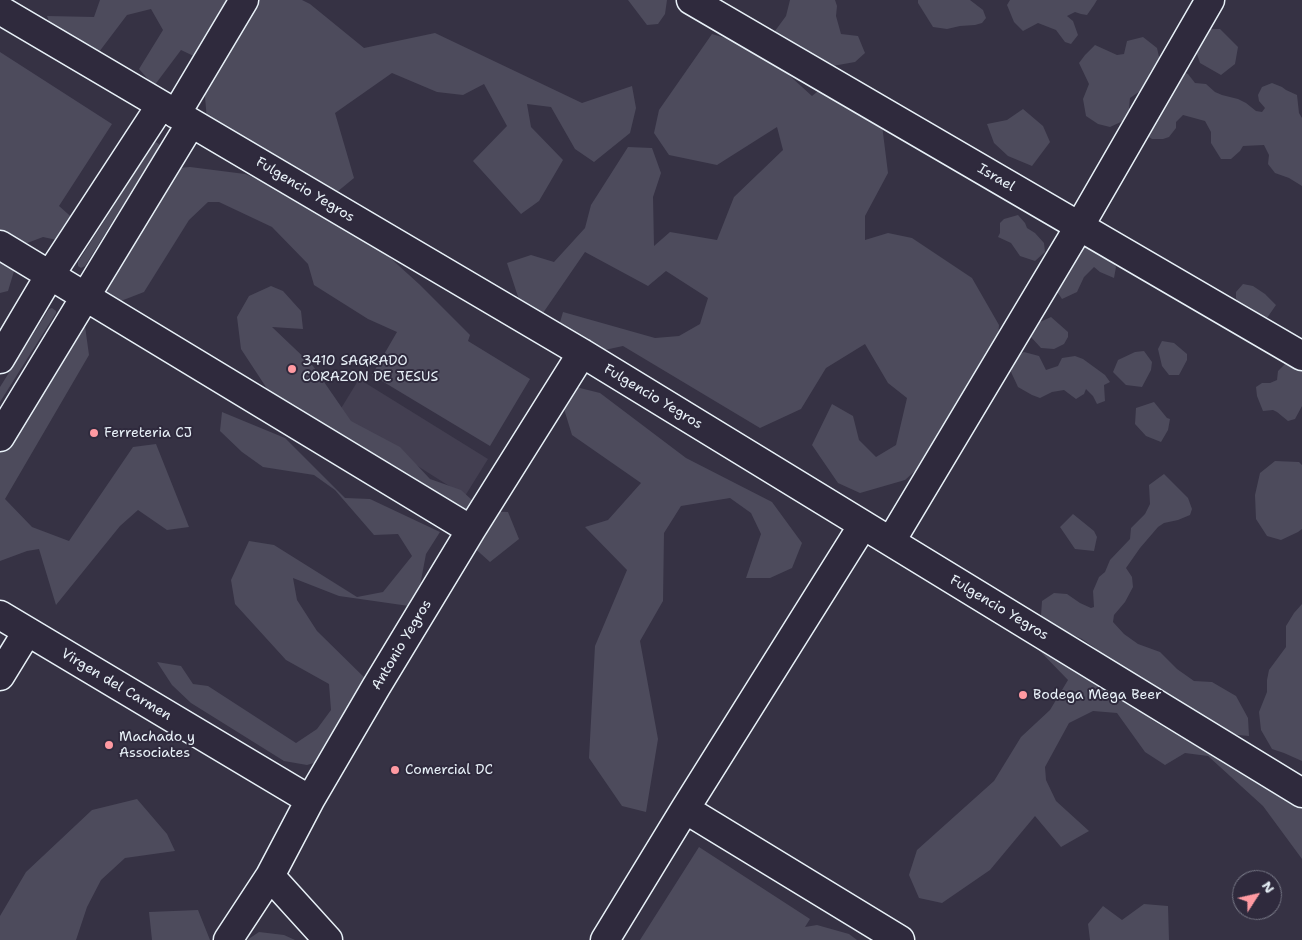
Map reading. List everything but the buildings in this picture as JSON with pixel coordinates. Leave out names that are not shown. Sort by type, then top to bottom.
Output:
[{"type":"street","points":[[0,436],[85,296],[176,114],[244,0]]},
{"type":"street","name":"Israel","points":[[691,0],[1302,356]]},
{"type":"street","points":[[891,541],[1079,227],[1210,0]]},
{"type":"street","name":"Fulgencio Yegros","points":[[0,10],[582,353],[1302,793]]},
{"type":"street","points":[[0,359],[50,275],[176,114]]},
{"type":"street","points":[[0,245],[471,530]]},
{"type":"street","name":"Antonio Yegros","points":[[228,940],[270,876],[310,800],[376,687],[471,530],[582,353]]},
{"type":"street","points":[[605,940],[864,525]]},
{"type":"street","name":"Virgen del Carmen","points":[[0,615],[310,800]]},
{"type":"street","points":[[0,676],[27,632]]},
{"type":"street","points":[[685,809],[900,940]]},
{"type":"street","points":[[270,876],[328,940]]},
{"type":"shaded area","points":[[100,0],[302,0],[310,4],[364,48],[435,33],[582,103],[632,86],[636,108],[630,133],[594,162],[575,149],[551,107],[527,104],[531,127],[563,160],[539,201],[521,214],[473,161],[507,126],[484,84],[463,95],[437,92],[392,73],[335,113],[354,178],[337,192],[242,169],[208,133],[202,60],[181,50],[154,86],[139,69],[163,30],[151,9],[127,15],[99,52],[55,38],[47,16],[94,17]]},
{"type":"shaded area","points":[[628,0],[667,0],[665,14],[658,24],[647,25]]},
{"type":"shaded area","points":[[790,0],[835,0],[837,6],[836,16],[841,34],[858,36],[865,53],[855,62],[827,67],[784,42],[775,31],[786,16]]},
{"type":"shaded area","points":[[918,0],[970,0],[983,10],[986,18],[982,23],[975,25],[947,29],[933,27]]},
{"type":"shaded area","points":[[1010,0],[1097,0],[1087,15],[1075,12],[1067,16],[1073,21],[1078,35],[1071,44],[1065,42],[1056,30],[1038,23],[1023,31],[1014,22],[1007,5]]},
{"type":"shaded area","points":[[1206,29],[1220,29],[1238,47],[1235,64],[1221,75],[1200,63],[1195,48]]},
{"type":"shaded area","points":[[712,34],[759,48],[812,96],[829,82],[882,125],[888,173],[865,216],[865,240],[888,233],[912,238],[972,278],[999,325],[993,401],[905,480],[860,493],[838,483],[812,445],[832,404],[853,416],[859,440],[876,457],[896,445],[907,398],[888,383],[865,344],[826,368],[801,409],[760,428],[623,346],[600,351],[556,336],[563,312],[655,338],[679,336],[700,324],[708,298],[666,271],[648,286],[585,252],[543,313],[521,306],[507,263],[531,255],[554,262],[585,228],[591,205],[628,147],[652,148],[661,173],[653,197],[654,246],[670,232],[717,240],[734,197],[783,150],[777,127],[717,165],[669,155],[654,133],[659,110]]},
{"type":"shaded area","points":[[1143,37],[1157,48],[1160,61],[1150,72],[1146,87],[1130,98],[1129,108],[1131,115],[1110,127],[1098,124],[1086,116],[1083,99],[1089,84],[1079,63],[1095,45],[1117,55],[1124,54],[1127,41]]},
{"type":"shaded area","points":[[0,52],[112,124],[59,206],[76,221],[66,242],[43,237],[22,245],[8,291],[0,293]]},
{"type":"shaded area","points":[[1182,72],[1188,74],[1195,83],[1206,84],[1215,92],[1238,99],[1256,111],[1262,112],[1265,108],[1259,101],[1258,95],[1262,87],[1272,83],[1297,95],[1299,113],[1302,118],[1302,186],[1289,178],[1275,173],[1268,164],[1269,155],[1264,145],[1243,146],[1231,159],[1221,159],[1211,143],[1211,132],[1205,121],[1183,115],[1176,122],[1176,128],[1169,137],[1152,139],[1146,135]]},
{"type":"shaded area","points":[[1023,109],[1043,126],[1050,142],[1032,166],[1008,156],[994,143],[987,124],[1007,120]]},
{"type":"shaded area","points":[[156,142],[160,145],[159,147],[85,266],[81,268],[78,266],[78,262]]},
{"type":"shaded area","points":[[190,167],[245,174],[296,195],[366,236],[419,284],[470,335],[468,341],[530,379],[490,446],[372,375],[397,332],[368,319],[314,285],[308,264],[272,227],[219,202],[208,202],[189,220],[144,292],[108,306],[97,286],[178,168]]},
{"type":"shaded area","points":[[1018,215],[1027,228],[1035,233],[1044,243],[1045,252],[1035,261],[1020,256],[1011,243],[998,237],[1000,223],[1004,219]]},
{"type":"shaded area","points":[[1081,242],[1110,258],[1116,267],[1114,278],[1094,267],[1084,277],[1077,292],[1062,299],[1054,287]]},
{"type":"shaded area","points":[[1243,284],[1253,286],[1276,305],[1267,318],[1257,319],[1242,311],[1236,298],[1236,292]]},
{"type":"shaded area","points":[[271,286],[283,291],[301,311],[303,329],[272,327],[313,366],[351,421],[400,447],[430,479],[461,490],[484,511],[508,512],[519,539],[490,562],[471,545],[281,410],[241,349],[237,317],[249,296]]},
{"type":"shaded area","points":[[52,308],[56,313],[0,402],[0,387],[49,309]]},
{"type":"shaded area","points":[[1051,317],[1068,332],[1068,337],[1064,344],[1054,349],[1041,348],[1030,336],[1032,327]]},
{"type":"shaded area","points":[[75,320],[85,326],[89,355],[5,499],[32,527],[69,541],[133,447],[156,444],[189,527],[167,530],[138,510],[120,526],[56,605],[39,549],[27,551],[0,561],[0,413]]},
{"type":"shaded area","points":[[1162,341],[1174,343],[1187,354],[1187,360],[1179,375],[1169,375],[1162,366],[1158,349]]},
{"type":"shaded area","points":[[1144,351],[1152,362],[1151,370],[1142,387],[1126,385],[1113,372],[1118,360],[1135,352]]},
{"type":"shaded area","points":[[1024,352],[1039,356],[1046,370],[1058,366],[1062,358],[1075,356],[1083,359],[1105,375],[1110,382],[1104,385],[1105,401],[1097,404],[1093,396],[1086,389],[1084,394],[1076,399],[1064,390],[1052,392],[1040,398],[1018,387],[1011,372],[1015,356]]},
{"type":"shaded area","points":[[1287,362],[1300,368],[1302,371],[1302,406],[1295,419],[1288,421],[1273,410],[1263,411],[1257,396],[1256,387],[1262,383],[1270,383],[1277,380],[1278,371]]},
{"type":"shaded area","points":[[359,379],[488,459],[465,496],[337,415]]},
{"type":"shaded area","points":[[576,387],[600,393],[686,458],[772,502],[802,543],[792,568],[770,578],[746,578],[761,534],[751,513],[730,498],[681,506],[664,533],[663,601],[640,641],[658,739],[646,812],[622,806],[589,758],[595,646],[627,570],[585,527],[608,520],[641,483],[572,435],[564,409]]},
{"type":"shaded area","points":[[1154,402],[1170,419],[1168,430],[1161,442],[1146,436],[1135,424],[1136,408]]},
{"type":"shaded area","points":[[222,412],[285,438],[345,498],[370,499],[440,532],[426,554],[416,607],[339,596],[293,578],[297,600],[317,631],[371,684],[331,758],[307,765],[284,761],[191,703],[172,685],[157,662],[181,666],[193,684],[208,686],[296,743],[317,729],[331,710],[329,684],[286,660],[235,604],[231,580],[249,541],[274,545],[357,597],[383,592],[412,556],[398,534],[374,535],[335,490],[314,475],[263,467],[242,452],[220,431]]},
{"type":"shaded area","points":[[1275,461],[1299,462],[1302,465],[1302,529],[1281,540],[1267,536],[1256,519],[1255,495],[1260,473]]},
{"type":"shaded area","points":[[1164,474],[1188,498],[1192,509],[1190,515],[1164,523],[1158,527],[1140,548],[1126,568],[1132,577],[1133,587],[1125,602],[1114,615],[1113,622],[1124,634],[1138,644],[1160,652],[1177,669],[1194,681],[1212,682],[1236,696],[1248,718],[1249,736],[1203,728],[1108,663],[1095,648],[1082,639],[1049,624],[1041,616],[1042,601],[1054,593],[1067,594],[1080,603],[1091,608],[1094,607],[1093,591],[1099,577],[1105,572],[1110,560],[1130,539],[1131,528],[1145,514],[1150,504],[1149,485]]},
{"type":"shaded area","points":[[1073,514],[1094,531],[1097,537],[1094,551],[1075,549],[1060,527]]},
{"type":"shaded area","points":[[1302,604],[1302,761],[1272,749],[1261,730],[1259,712],[1267,692],[1269,670],[1286,647],[1286,626]]},
{"type":"shaded area","points":[[1033,644],[1059,644],[1152,720],[1244,774],[1302,797],[1302,859],[1263,806],[1208,756],[1185,753],[1165,765],[1145,752],[1117,713],[1093,711],[1069,723],[1045,767],[1046,780],[1056,801],[1089,831],[1061,847],[1035,816],[990,870],[942,903],[919,898],[909,875],[917,850],[994,781],[1021,737],[1050,710],[1068,680]]},
{"type":"shaded area","points":[[137,799],[167,834],[175,851],[125,858],[101,880],[87,907],[76,940],[0,940],[0,916],[26,872],[92,810]]},
{"type":"shaded area","points":[[699,847],[810,919],[805,927],[817,925],[849,934],[857,940],[640,940]]},
{"type":"shaded area","points":[[1144,904],[1168,906],[1169,940],[1090,940],[1088,924],[1103,906],[1122,920]]},
{"type":"shaded area","points":[[198,910],[210,940],[152,940],[149,912]]},
{"type":"shaded area","points":[[259,932],[284,935],[295,940],[247,940]]},
{"type":"place","name":"3410 SAGRADO CORAZON DE JESUS","points":[[292,369]]},
{"type":"place","name":"Ferreteria CJ","points":[[94,433]]},
{"type":"place","name":"Bodega Mega Beer","points":[[1023,695]]},
{"type":"place","name":"Machado y Associates","points":[[109,745]]},
{"type":"place","name":"Comercial DC","points":[[395,770]]}]
